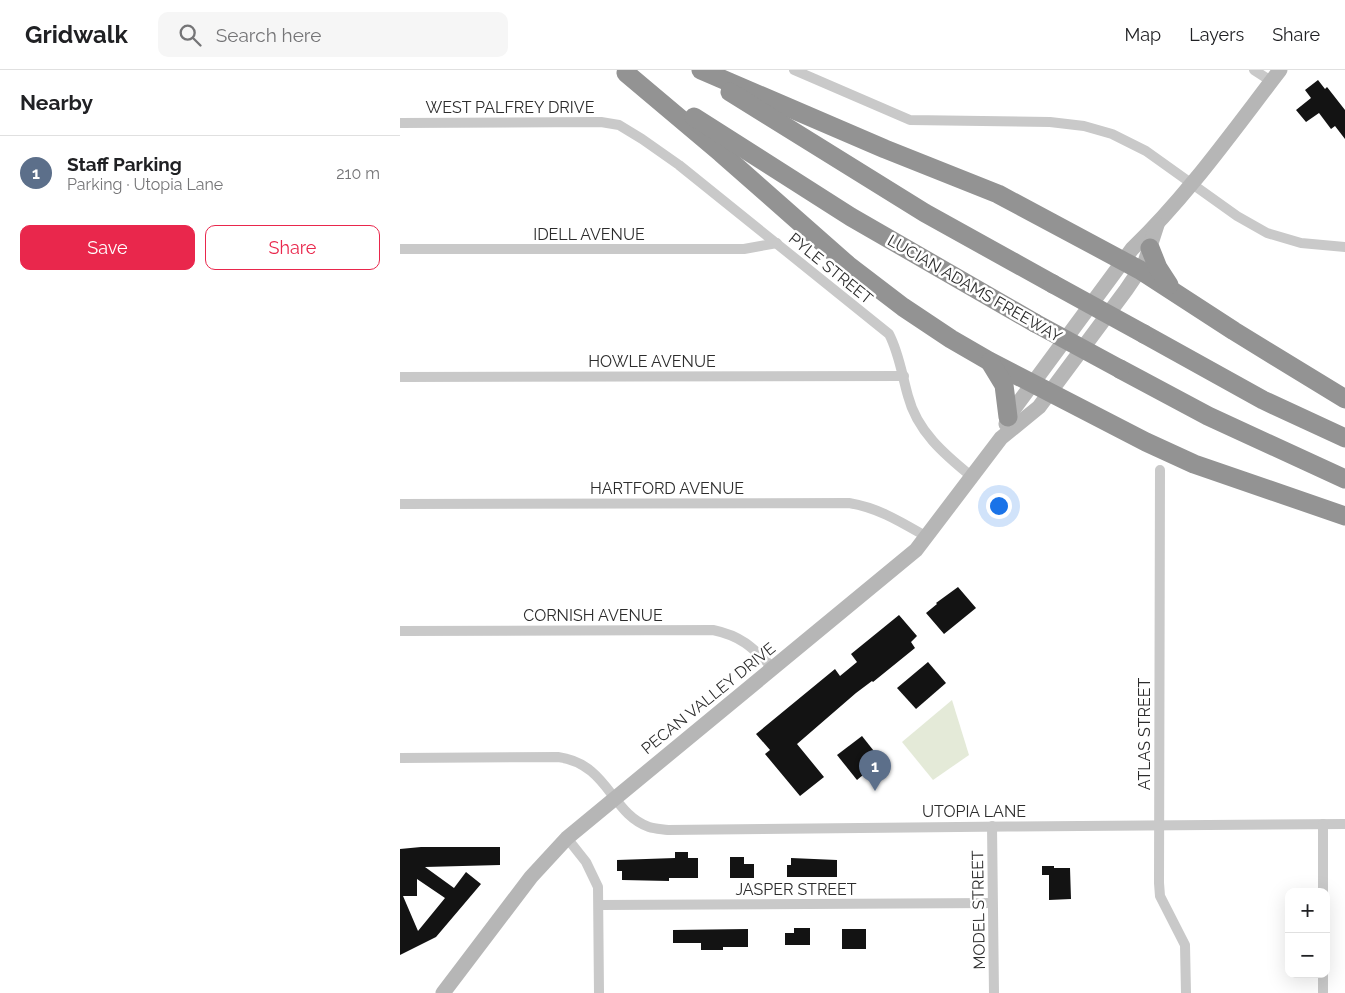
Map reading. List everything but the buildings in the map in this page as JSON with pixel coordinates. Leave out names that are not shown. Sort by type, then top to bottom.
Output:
[{"type":"highway","points":[[695,70],[885,189],[1263,400],[1345,438]]},
{"type":"highway","points":[[702,70],[884,149],[998,194],[1132,265],[1234,331],[1345,399]]},
{"type":"highway","points":[[623,72],[721,153],[848,265],[925,322],[989,361],[1049,393],[1117,428],[1194,464],[1345,516]]},
{"type":"highway","name":"LUCIAN ADAMS FREEWAY","points":[[623,72],[851,218],[1035,323],[1208,416],[1345,479]]},
{"type":"highway","points":[[1150,248],[1158,268],[1172,290]]},
{"type":"highway","points":[[989,361],[1004,385],[1008,417]]},
{"type":"main road","name":"PECAN VALLEY DRIVE","points":[[443,993],[531,878],[567,838],[904,562],[926,538],[971,476],[1002,438],[1039,407],[1132,265],[1132,249],[1193,184],[1276,76]]},
{"type":"main road","name":"PECAN VALLEY DRIVE","points":[[1002,438],[1008,417],[1032,384],[1132,265],[1145,262],[1157,224]]},
{"type":"street","points":[[794,70],[910,120],[1020,120],[1084,126],[1112,134],[1146,151],[1237,216],[1267,233],[1301,243],[1345,248]]},
{"type":"street","points":[[1254,70],[1276,76]]},
{"type":"street","name":"WEST PALFREY DRIVE","points":[[400,123],[600,122],[619,125]]},
{"type":"street","name":"PYLE STREET","points":[[619,125],[679,165],[888,334],[895,347],[913,412],[924,430],[944,454],[971,476]]},
{"type":"street","name":"IDELL AVENUE","points":[[400,250],[744,249],[777,243]]},
{"type":"street","name":"HOWLE AVENUE","points":[[400,377],[904,376]]},
{"type":"street","name":"ATLAS STREET","points":[[1160,470],[1158,826],[1160,896],[1185,945],[1186,993]]},
{"type":"street","name":"HARTFORD AVENUE","points":[[400,504],[849,503],[884,512],[926,538]]},
{"type":"street","name":"CORNISH AVENUE","points":[[400,631],[713,630],[734,636],[747,643],[773,668]]},
{"type":"street","name":"UTOPIA LANE","points":[[400,758],[558,757],[572,759],[591,770],[625,810],[640,822],[647,826],[668,830],[1345,824]]},
{"type":"street","points":[[1323,824],[1323,888]]},
{"type":"street","name":"MODEL STREET","points":[[992,826],[994,993]]},
{"type":"street","points":[[567,838],[586,862],[596,879],[598,887],[600,905],[599,993]]},
{"type":"street","name":"JASPER STREET","points":[[600,905],[992,903]]},
{"type":"street","points":[[1323,978],[1323,993]]},
{"type":"green space","points":[[952,700],[969,755],[933,780],[902,742]]},
{"type":"place","name":"Staff Parking","points":[[875,791]]}]
